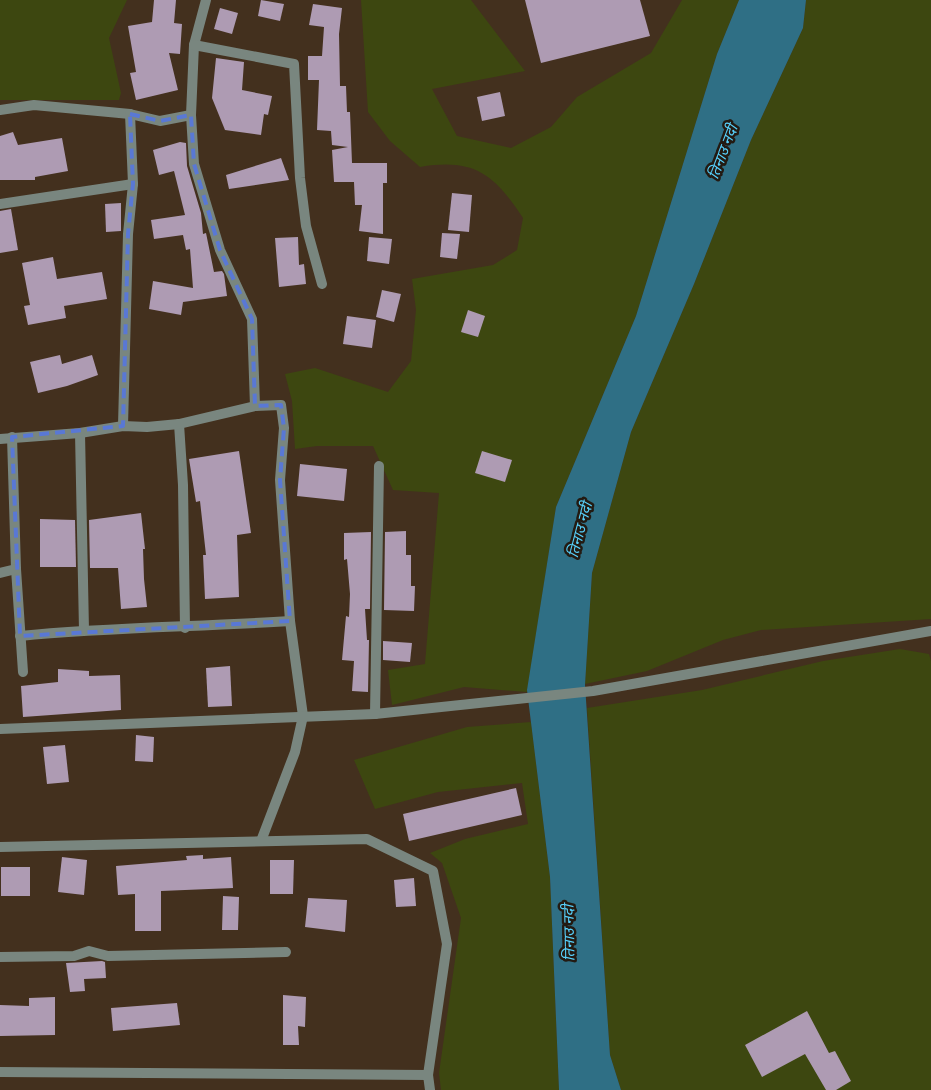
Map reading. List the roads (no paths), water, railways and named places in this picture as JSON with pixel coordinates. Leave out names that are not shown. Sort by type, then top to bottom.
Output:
[{"type":"street","points":[[206,0],[194,45],[191,115],[194,164],[220,250],[252,319],[256,406]]},
{"type":"street","points":[[194,45],[294,64],[300,178],[306,226],[322,284]]},
{"type":"street","points":[[0,110],[34,105],[130,114],[160,121],[191,115]]},
{"type":"street","points":[[123,426],[128,234],[133,184],[130,114]]},
{"type":"street","points":[[0,204],[133,184]]},
{"type":"street","points":[[0,439],[80,433],[123,426],[147,427],[179,424],[256,406],[281,405],[284,428],[280,480],[290,622],[303,716],[295,752],[261,841]]},
{"type":"street","points":[[179,424],[183,485],[185,628]]},
{"type":"street","points":[[80,433],[84,630]]},
{"type":"street","points":[[12,437],[16,570],[23,672]]},
{"type":"street","points":[[376,714],[379,466]]},
{"type":"street","points":[[0,573],[16,570]]},
{"type":"street","points":[[20,636],[84,630],[185,628],[290,622]]},
{"type":"street","points":[[0,729],[376,714],[593,691],[931,631]]},
{"type":"street","points":[[0,847],[367,839],[433,872],[447,944],[428,1075],[430,1090]]},
{"type":"street","points":[[0,957],[74,956],[89,951],[108,956],[286,952]]},
{"type":"street","points":[[0,1072],[428,1075]]},
{"type":"water","name":"तिनाउ नदी","points":[[739,0],[806,0],[803,28],[751,140],[694,284],[631,432],[592,573],[585,685],[610,1055],[621,1090],[559,1090],[550,877],[527,690],[556,507],[636,316],[717,54]]}]
